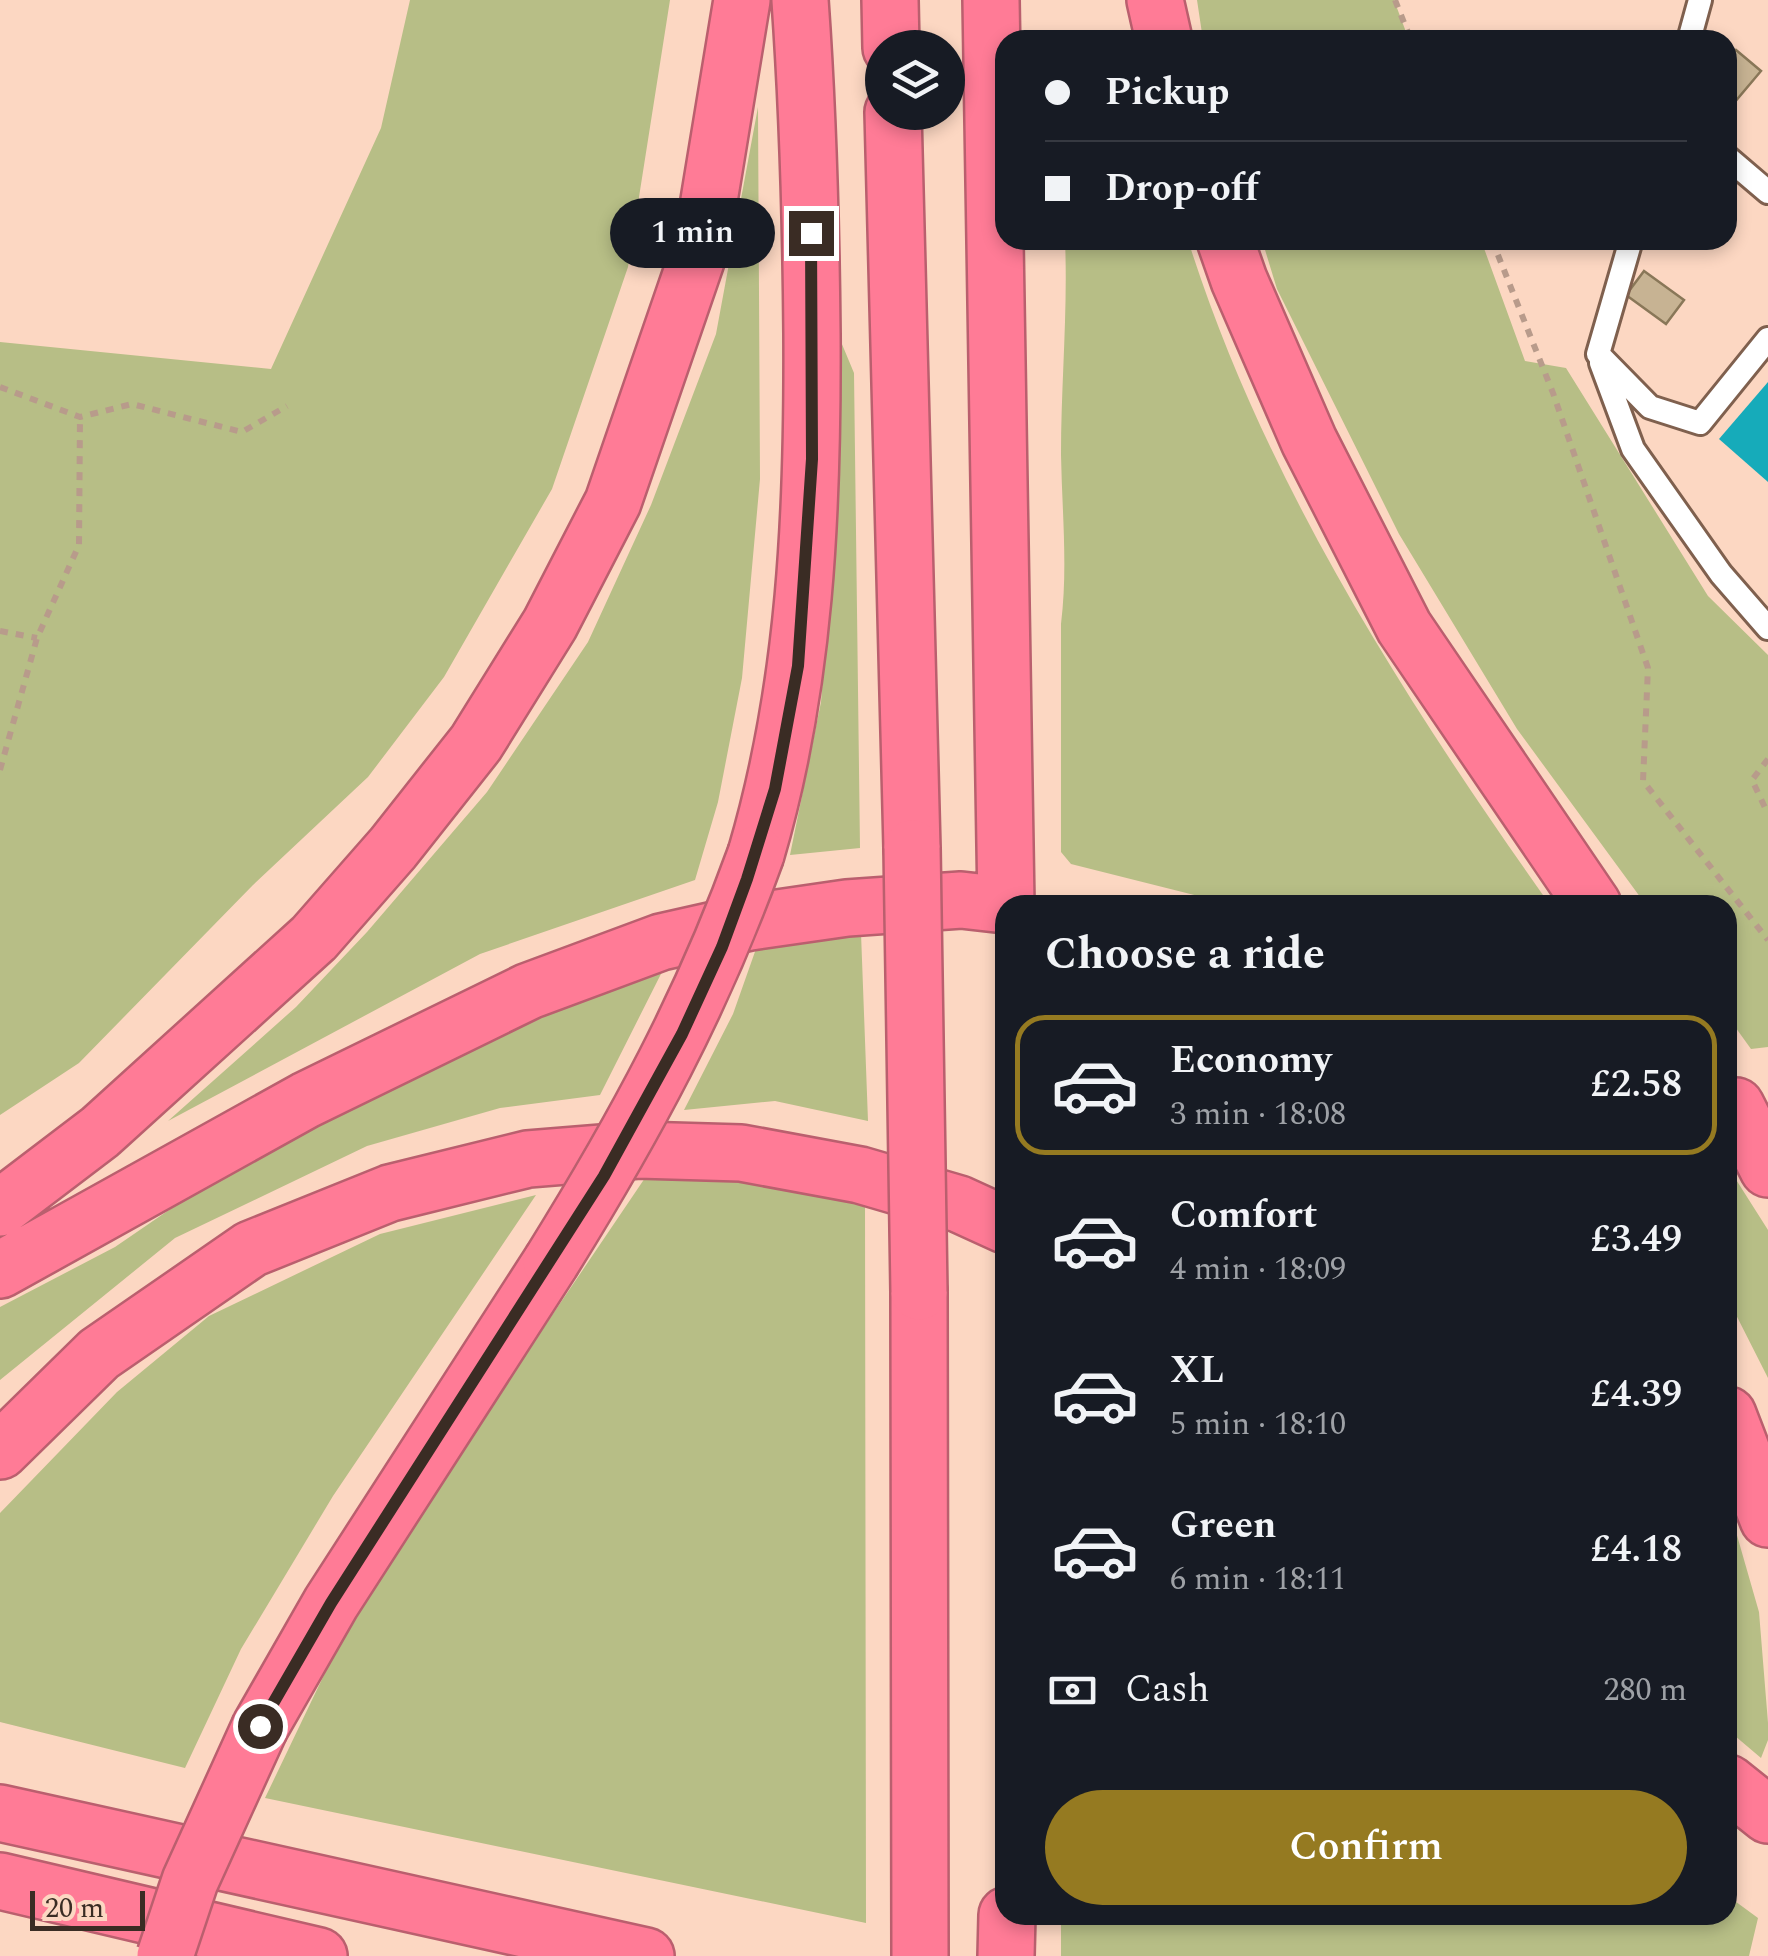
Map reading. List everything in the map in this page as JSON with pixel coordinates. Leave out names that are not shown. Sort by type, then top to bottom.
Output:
[{"type":"highway","points":[[0,1208],[100,1132],[314,938],[476,744],[550,624],[612,502],[702,243],[742,0]]},
{"type":"highway","points":[[164,1956],[190,1882],[260,1726],[331,1603],[604,1176],[682,1034],[722,947],[756,854],[779,772],[798,666],[812,459],[811,195],[800,0]]},
{"type":"highway","points":[[890,0],[891,30]]},
{"type":"highway","points":[[991,0],[995,226]]},
{"type":"highway","points":[[1155,0],[1162,30]]},
{"type":"highway","points":[[892,130],[912,848],[919,1292],[920,1956]]},
{"type":"highway","points":[[995,250],[1006,895]]},
{"type":"highway","points":[[1228,250],[1308,441],[1404,627],[1585,895]]},
{"type":"highway","points":[[0,1270],[306,1100],[529,990],[661,942],[750,922],[847,908],[961,900],[995,904]]},
{"type":"highway","points":[[1744,1114],[1768,1170]]},
{"type":"highway","points":[[0,1451],[99,1354],[251,1250],[390,1194],[528,1158],[639,1150],[741,1154],[860,1175],[959,1204],[995,1220]]},
{"type":"highway","points":[[1737,1438],[1768,1519]]},
{"type":"highway","points":[[1737,1790],[1768,1815]]},
{"type":"highway","points":[[0,1814],[646,1956]]},
{"type":"highway","points":[[0,1881],[320,1956]]},
{"type":"highway","points":[[1006,1956],[1007,1925]]},
{"type":"lane","points":[[1692,30],[1700,0]]},
{"type":"lane","points":[[1737,166],[1768,192]]},
{"type":"lane","points":[[1628,250],[1598,354],[1633,449],[1720,574],[1768,628]]},
{"type":"lane","points":[[1598,354],[1650,407],[1700,423],[1768,339]]},
{"type":"path","points":[[1395,0],[1407,30]]},
{"type":"path","points":[[1496,250],[1553,393],[1648,668],[1642,780],[1733,895]]},
{"type":"path","points":[[0,388],[80,417],[132,404],[242,432],[286,406]]},
{"type":"path","points":[[0,770],[37,638],[79,545],[80,417]]},
{"type":"path","points":[[0,631],[37,638]]},
{"type":"path","points":[[1768,760],[1752,780],[1768,814]]},
{"type":"path","points":[[1737,901],[1768,940]]},
{"type":"green space","points":[[410,0],[670,0],[628,267],[552,489],[444,677],[368,777],[253,885],[79,1063],[0,1115],[0,342],[271,369],[381,128]]},
{"type":"green space","points":[[1197,0],[1394,0],[1405,30],[1202,30]]},
{"type":"green space","points":[[758,107],[760,479],[742,678],[718,802],[695,880],[480,954],[168,1121],[296,1007],[367,932],[487,792],[588,642],[651,505],[716,334]]},
{"type":"green space","points":[[1065,250],[1191,250],[1256,417],[1343,586],[1443,748],[1543,895],[1194,895],[1071,864],[1061,852],[1061,455]]},
{"type":"green space","points":[[1265,250],[1485,250],[1525,361],[1566,368],[1708,596],[1768,655],[1768,1047],[1751,1049],[1737,1030],[1737,895],[1639,895],[1517,729],[1399,534],[1277,289]]},
{"type":"green space","points":[[839,337],[854,373],[860,848],[790,855],[821,702],[837,502]]},
{"type":"green space","points":[[861,933],[868,1121],[775,1101],[684,1110],[733,1014],[757,946]]},
{"type":"green space","points":[[667,962],[600,1095],[500,1108],[367,1146],[175,1238],[0,1380],[0,1307],[115,1247],[207,1184],[394,1074]]},
{"type":"green space","points":[[647,1175],[790,1183],[865,1195],[866,1923],[265,1798],[347,1627]]},
{"type":"green space","points":[[1737,1181],[1768,1230],[1768,1378],[1737,1317]]},
{"type":"green space","points":[[536,1195],[333,1496],[241,1649],[185,1768],[0,1722],[0,1513],[117,1392],[209,1316],[380,1234]]},
{"type":"green space","points":[[1737,1535],[1759,1612],[1768,1723],[1768,1740],[1761,1758],[1737,1738]]},
{"type":"green space","points":[[1737,1903],[1758,1918],[1749,1956],[1061,1956],[1061,1925],[1737,1925]]},
{"type":"water","points":[[1768,382],[1768,482],[1719,439]]},
{"type":"building","points":[[1737,51],[1761,71],[1737,99]]},
{"type":"building","points":[[1644,271],[1684,300],[1666,324],[1626,295]]},
{"type":"route","points":[[260,1726],[331,1603],[604,1176],[682,1034],[722,947],[775,789],[798,666],[812,459],[811,233]]}]
